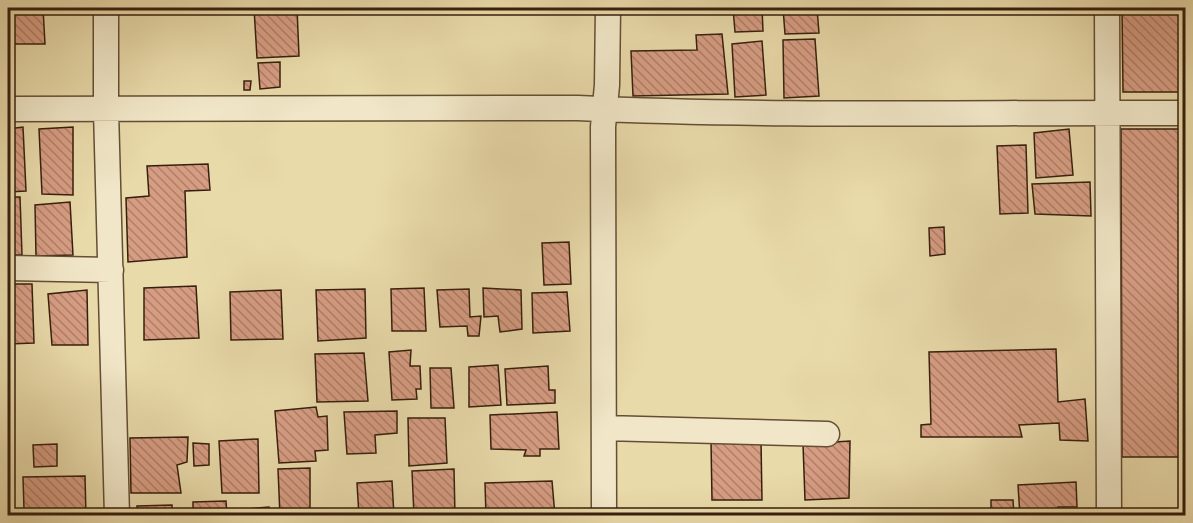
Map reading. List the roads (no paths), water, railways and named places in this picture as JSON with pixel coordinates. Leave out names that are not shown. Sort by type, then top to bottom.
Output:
[{"type":"street","points":[[106,8],[106,110],[117,516]]},
{"type":"street","points":[[604,516],[604,110],[607,85],[608,8]]},
{"type":"street","points":[[1107,8],[1108,516]]},
{"type":"street","points":[[8,109],[604,110],[787,114],[1185,112]]},
{"type":"street","points":[[8,268],[111,270]]},
{"type":"street","points":[[604,428],[827,434]]}]
